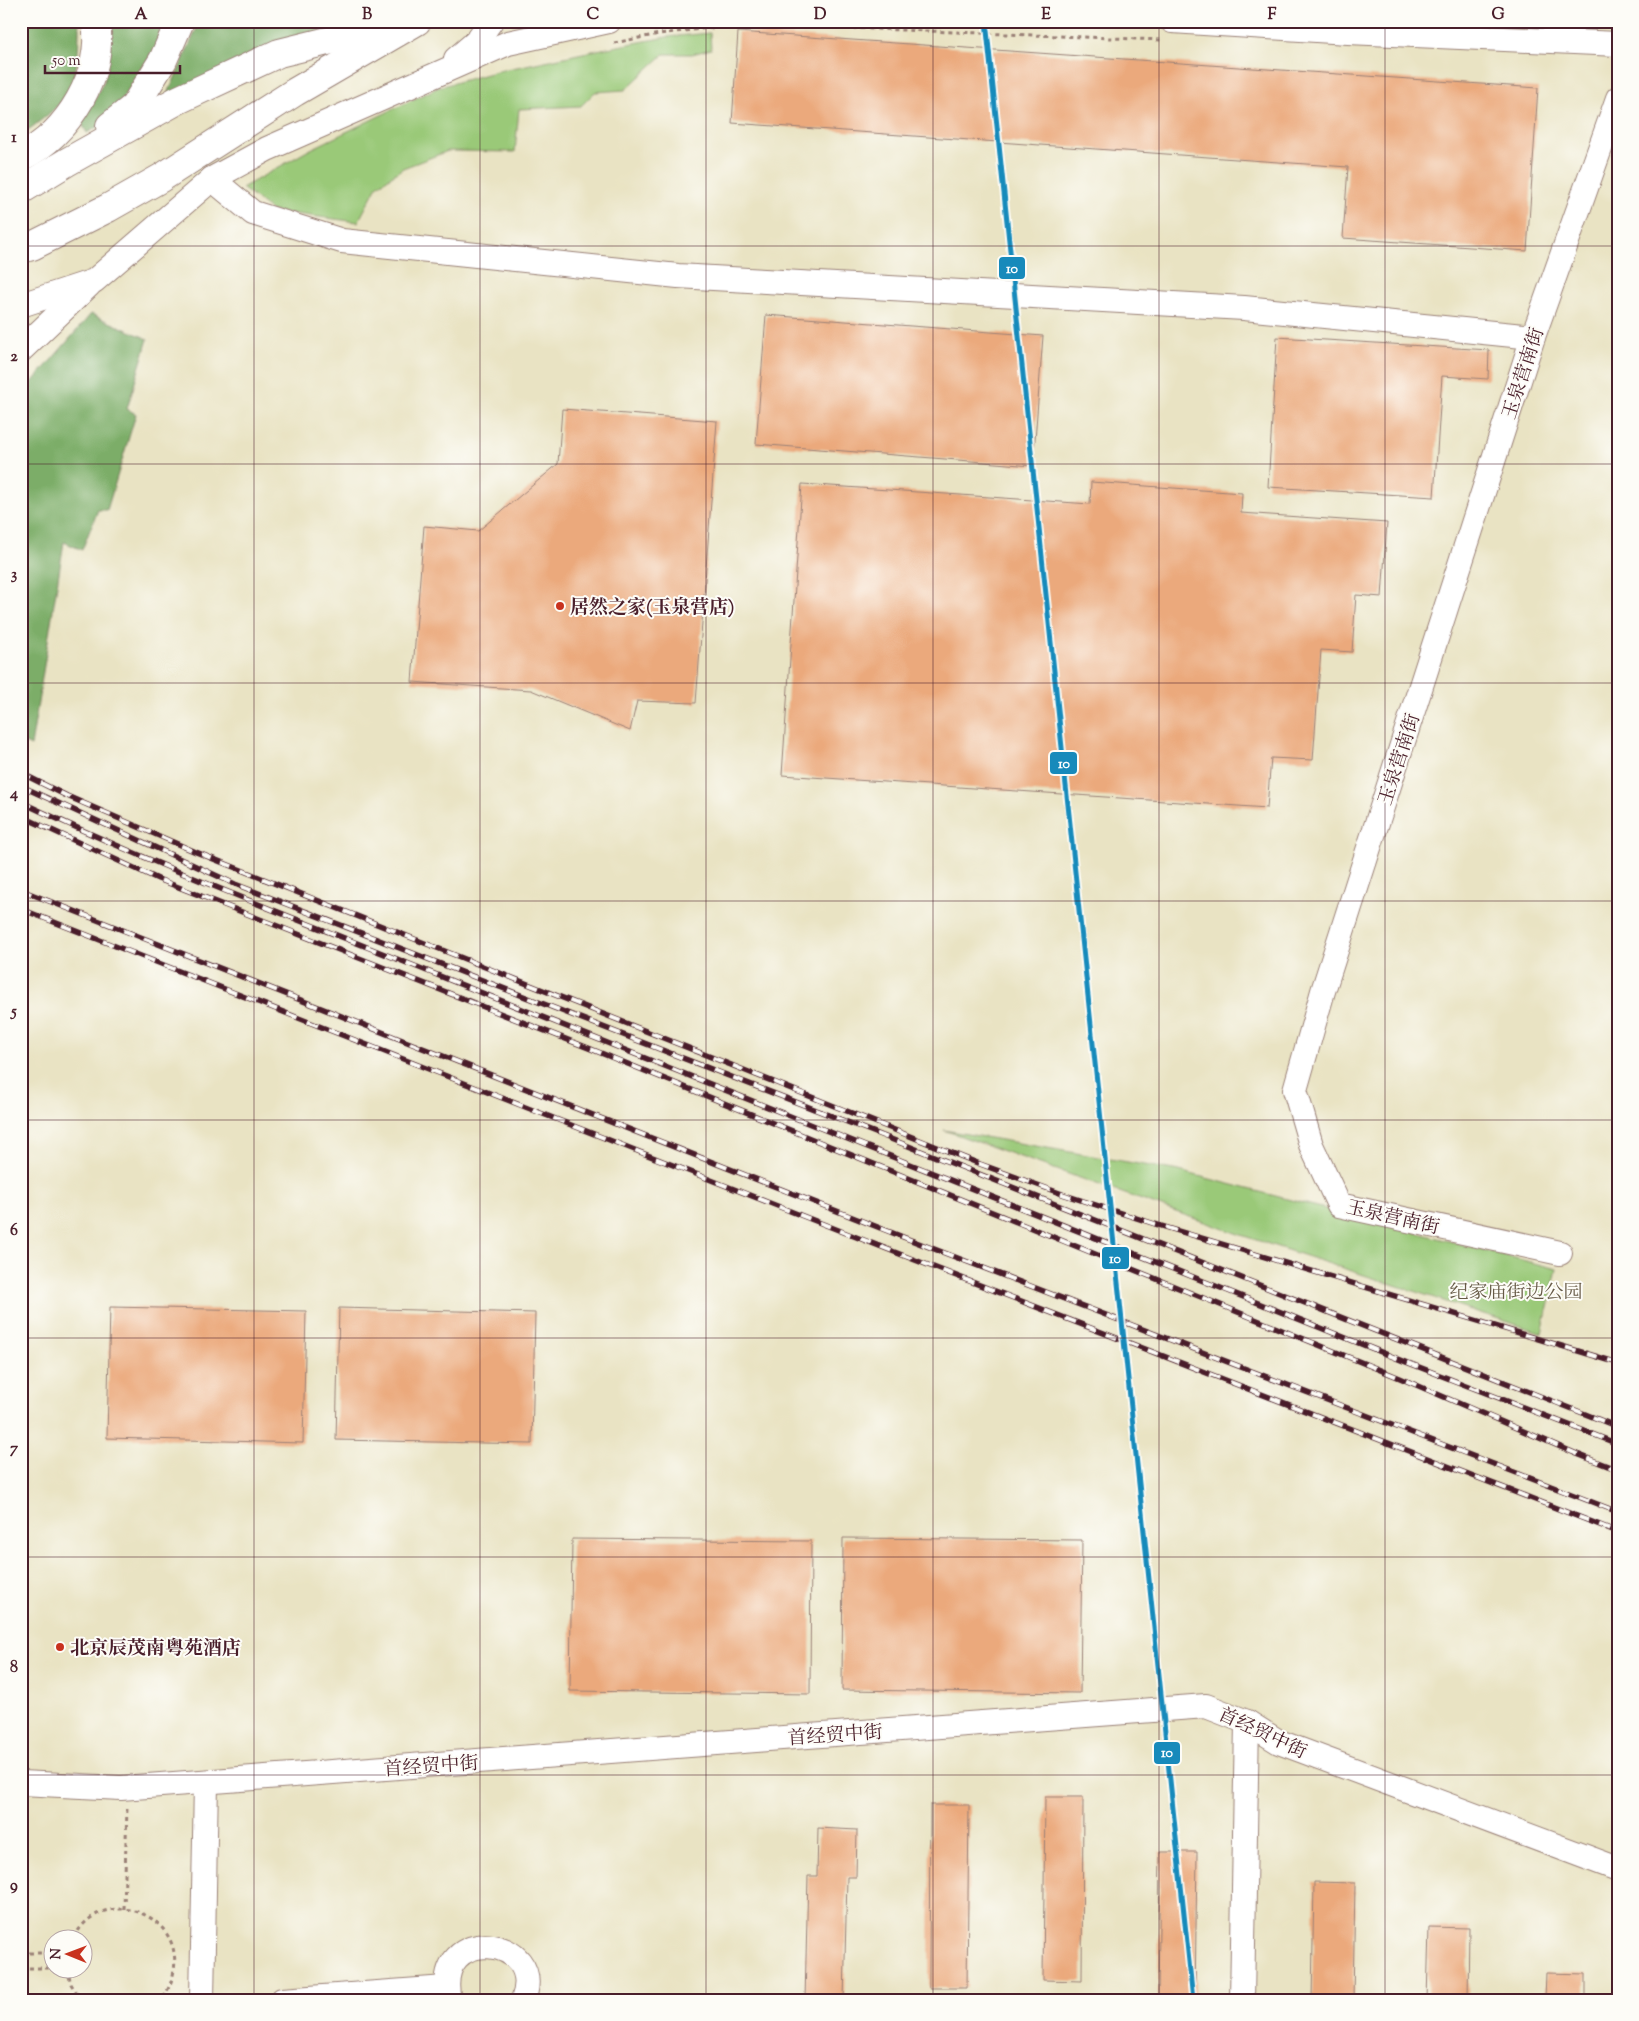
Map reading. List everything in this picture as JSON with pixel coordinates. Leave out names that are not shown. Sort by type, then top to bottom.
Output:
[{"type":"highway","points":[[21,157],[33,151],[59,130],[80,100],[93,69],[98,34],[96,21]]},
{"type":"highway","points":[[67,162],[134,106],[163,60],[180,21]]},
{"type":"highway","points":[[21,190],[178,100],[279,53],[406,21]]},
{"type":"highway","points":[[21,249],[108,208],[161,178],[295,92],[417,21]]},
{"type":"street","points":[[441,72],[476,42],[491,21]]},
{"type":"street","points":[[21,350],[94,280],[212,179],[267,149],[508,43],[557,26],[610,32]]},
{"type":"street","points":[[1172,31],[1348,26],[1618,44]]},
{"type":"street","name":"玉泉营南街","points":[[1560,1253],[1339,1205],[1311,1145],[1295,1090],[1323,991],[1533,337],[1618,98]]},
{"type":"street","points":[[212,179],[253,213],[342,241],[678,276],[1244,308],[1533,337]]},
{"type":"street","points":[[21,304],[94,280]]},
{"type":"street","name":"首经贸中街","points":[[21,1783],[127,1788],[1206,1706],[1247,1722],[1279,1742],[1618,1869]]},
{"type":"street","points":[[1242,2000],[1247,1722]]},
{"type":"street","points":[[202,2000],[206,1782]]},
{"type":"street","points":[[282,2000],[448,1994],[447,1975],[452,1964],[462,1953],[474,1947],[488,1945],[501,1948],[513,1955],[522,1966],[526,1979],[526,1993],[523,2000]]},
{"type":"path","points":[[610,32],[660,34],[744,24],[1172,31]]},
{"type":"path","points":[[124,1909],[127,1788]]},
{"type":"path","points":[[81,1928],[90,1918],[106,1911],[124,1909],[141,1912],[156,1921],[168,1935],[174,1951],[175,1969],[171,1986],[162,2000]]},
{"type":"path","points":[[21,1953],[42,1953]]},
{"type":"path","points":[[21,1968],[42,1968]]},
{"type":"path","points":[[70,1978],[81,2000]]},
{"type":"green space","points":[[21,21],[79,21],[76,68],[67,94],[53,110],[21,135]]},
{"type":"green space","points":[[106,21],[173,21],[170,35],[107,121],[87,133],[82,124],[104,81],[110,49]]},
{"type":"green space","points":[[200,21],[358,21],[166,98]]},
{"type":"green space","points":[[710,33],[711,49],[692,54],[664,54],[625,90],[595,92],[581,106],[519,109],[515,152],[448,151],[403,168],[377,186],[358,222],[272,211],[242,188],[309,150],[439,87],[498,71],[602,49],[667,37]]},
{"type":"green space","points":[[91,314],[148,339],[127,409],[136,414],[107,510],[98,510],[82,550],[64,542],[31,746],[21,741],[21,395]]},
{"type":"green space","name":"纪家庙街边公园","points":[[944,1130],[1179,1171],[1557,1269],[1542,1333],[1241,1235]]},
{"type":"building","points":[[738,32],[1538,88],[1527,251],[1343,238],[1348,167],[732,123]]},
{"type":"building","points":[[766,315],[1043,336],[1033,466],[756,444]]},
{"type":"building","points":[[1277,337],[1489,350],[1488,379],[1442,376],[1434,497],[1268,487]]},
{"type":"building","name":"居然之家(玉泉营店)","points":[[562,409],[717,421],[696,703],[637,701],[630,731],[531,690],[412,682],[424,526],[478,531],[558,464]]},
{"type":"building","points":[[1091,482],[1242,493],[1241,513],[1387,523],[1382,597],[1356,595],[1352,652],[1321,650],[1313,760],[1271,758],[1267,808],[782,775],[802,484],[1090,504]]},
{"type":"building","points":[[110,1307],[306,1311],[303,1443],[107,1438]]},
{"type":"building","points":[[339,1308],[535,1313],[532,1444],[336,1440]]},
{"type":"building","points":[[843,1538],[1082,1540],[1080,1693],[842,1690]]},
{"type":"building","points":[[572,1539],[811,1541],[810,1694],[570,1691]]},
{"type":"building","points":[[1045,1797],[1083,1797],[1082,1981],[1043,1980]]},
{"type":"building","points":[[930,1805],[969,1805],[967,1988],[929,1988]]},
{"type":"building","points":[[818,1828],[857,1830],[856,1877],[847,1877],[844,2000],[805,2000],[808,1876],[817,1876]]},
{"type":"building","points":[[1160,1852],[1197,1852],[1195,2000],[1158,2000]]},
{"type":"building","points":[[1314,1882],[1355,1883],[1353,2000],[1312,2000]]},
{"type":"building","points":[[1429,1927],[1469,1928],[1468,2000],[1427,2000]]},
{"type":"building","points":[[1546,1973],[1586,1974],[1586,2000],[1545,2000]]},
{"type":"railway","points":[[21,773],[67,796],[196,852],[980,1164],[1065,1195],[1155,1224],[1618,1363]]},
{"type":"railway","points":[[21,786],[235,884],[873,1132],[1618,1427]]},
{"type":"railway","points":[[21,802],[104,840],[230,893],[1406,1362],[1618,1444]]},
{"type":"railway","points":[[21,816],[158,879],[591,1049],[1400,1378],[1618,1470]]},
{"type":"railway","points":[[21,890],[903,1237],[1618,1512]]},
{"type":"railway","points":[[21,909],[897,1253],[1618,1532]]},
{"type":"transit line","name":"10","points":[[986,21],[1193,2000]]},
{"type":"place","name":"居然之家(玉泉营店)","points":[[560,606]]},
{"type":"place","name":"北京辰茂南粤苑酒店","points":[[60,1647]]}]
